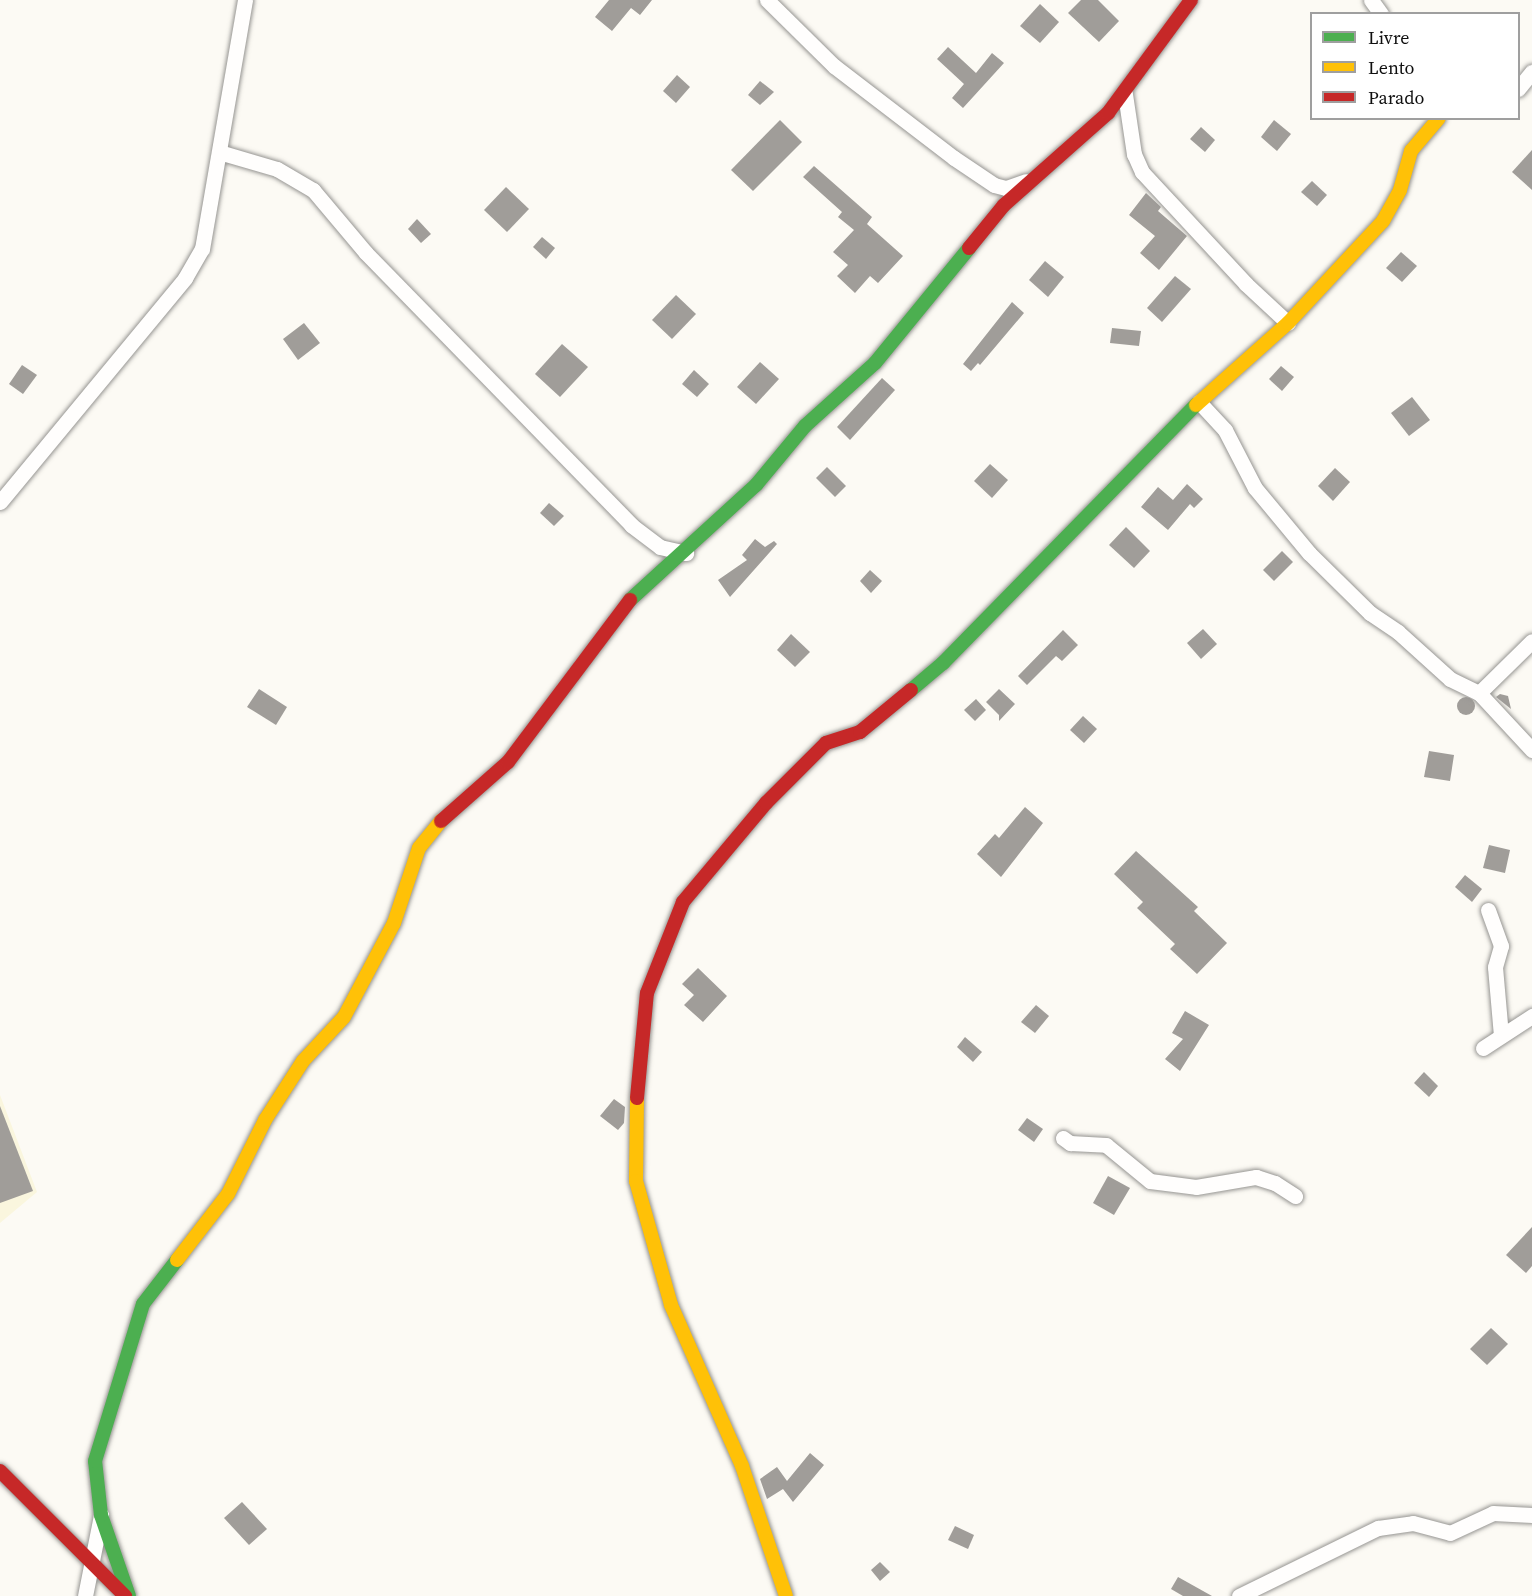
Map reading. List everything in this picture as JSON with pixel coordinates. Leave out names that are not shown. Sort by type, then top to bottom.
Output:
[{"type":"street","points":[[0,502],[185,279],[202,249],[245,0]]},
{"type":"street","points":[[767,0],[834,66],[970,169],[1006,188],[1030,180]]},
{"type":"street","points":[[127,1596],[101,1515],[95,1461],[143,1304],[228,1194],[265,1120],[303,1061],[344,1017],[394,923],[419,848],[440,820],[469,801],[508,762],[620,609],[686,553],[756,485],[805,426],[875,363],[1004,205],[1108,113],[1125,94],[1191,0]]},
{"type":"street","points":[[1520,87],[1532,72]]},
{"type":"street","points":[[1125,94],[1134,154],[1142,172],[1246,284],[1288,322]]},
{"type":"street","points":[[786,1596],[742,1466],[671,1305],[636,1181],[638,1067],[647,993],[683,902],[766,802],[826,743],[860,732],[943,663],[1199,402],[1288,322],[1383,221],[1400,190],[1411,151],[1437,120]]},
{"type":"street","points":[[219,152],[277,169],[313,190],[366,253],[631,525],[660,547],[686,553]]},
{"type":"street","points":[[1199,402],[1225,430],[1255,488],[1309,553],[1376,618],[1398,632],[1450,679],[1479,693],[1532,750]]},
{"type":"street","points":[[1479,693],[1532,641]]},
{"type":"street","points":[[1488,910],[1501,946],[1495,967],[1501,1036]]},
{"type":"street","points":[[1483,1048],[1532,1016]]},
{"type":"street","points":[[1063,1138],[1070,1143],[1106,1145],[1147,1180],[1196,1186],[1256,1177],[1275,1183],[1295,1196]]},
{"type":"street","points":[[0,1471],[113,1585],[127,1596]]},
{"type":"street","points":[[1239,1596],[1378,1528],[1413,1523],[1450,1533],[1493,1513],[1532,1515]]},
{"type":"street","points":[[101,1515],[90,1561],[86,1592],[113,1585]]},
{"type":"shaded area","points":[[0,1095],[37,1192],[0,1223]]},
{"type":"building","points":[[609,0],[652,0],[640,15],[631,8],[612,31],[595,17]]},
{"type":"building","points":[[1081,0],[1098,0],[1119,21],[1099,42],[1068,13]]},
{"type":"building","points":[[1040,4],[1059,22],[1040,43],[1020,26]]},
{"type":"building","points":[[948,47],[976,73],[992,53],[1004,63],[963,108],[952,98],[964,84],[937,59]]},
{"type":"building","points":[[677,75],[690,87],[676,103],[663,91]]},
{"type":"building","points":[[760,81],[774,92],[760,105],[748,95]]},
{"type":"building","points":[[780,120],[802,142],[753,191],[731,170]]},
{"type":"building","points":[[1274,120],[1291,134],[1277,151],[1261,137]]},
{"type":"building","points":[[1201,127],[1215,140],[1205,152],[1190,139]]},
{"type":"building","points":[[1532,150],[1532,190],[1512,172]]},
{"type":"building","points":[[814,166],[872,217],[867,224],[903,256],[878,283],[870,276],[855,293],[837,276],[848,265],[833,252],[854,230],[838,217],[842,212],[803,177]]},
{"type":"building","points":[[1312,181],[1327,195],[1317,206],[1301,192]]},
{"type":"building","points":[[506,187],[529,209],[507,232],[484,210]]},
{"type":"building","points":[[1146,193],[1161,207],[1158,211],[1187,236],[1159,270],[1140,253],[1155,236],[1129,215]]},
{"type":"building","points":[[417,219],[431,234],[421,243],[408,229]]},
{"type":"building","points":[[542,237],[555,248],[546,259],[533,247]]},
{"type":"building","points":[[1401,252],[1417,266],[1402,282],[1386,268]]},
{"type":"building","points":[[1045,261],[1064,277],[1048,297],[1029,280]]},
{"type":"building","points":[[1175,276],[1191,289],[1162,322],[1147,308]]},
{"type":"building","points":[[676,295],[696,314],[672,339],[652,320]]},
{"type":"building","points":[[1012,302],[1024,313],[980,365],[978,363],[971,371],[963,364]]},
{"type":"building","points":[[304,323],[320,343],[298,360],[283,339]]},
{"type":"building","points":[[1112,328],[1141,331],[1139,346],[1110,343]]},
{"type":"building","points":[[562,344],[588,367],[560,397],[535,374]]},
{"type":"building","points":[[760,362],[779,379],[756,404],[737,387]]},
{"type":"building","points":[[22,365],[37,375],[23,394],[9,384]]},
{"type":"building","points":[[1281,366],[1294,377],[1282,391],[1269,379]]},
{"type":"building","points":[[694,370],[709,384],[697,397],[682,384]]},
{"type":"building","points":[[882,378],[895,390],[850,440],[837,427]]},
{"type":"building","points":[[1412,397],[1430,420],[1409,436],[1391,413]]},
{"type":"building","points":[[990,464],[1008,480],[992,498],[974,481]]},
{"type":"building","points":[[827,467],[846,486],[835,497],[816,478]]},
{"type":"building","points":[[1335,468],[1350,482],[1333,501],[1318,486]]},
{"type":"building","points":[[1187,484],[1203,499],[1194,508],[1190,504],[1168,530],[1141,507],[1158,487],[1173,500]]},
{"type":"building","points":[[549,503],[564,516],[554,526],[540,513]]},
{"type":"building","points":[[1126,527],[1150,551],[1134,568],[1109,545]]},
{"type":"building","points":[[755,539],[765,547],[774,541],[777,544],[730,597],[718,580],[747,560],[742,555]]},
{"type":"building","points":[[1282,551],[1293,562],[1274,581],[1263,570]]},
{"type":"building","points":[[870,570],[882,581],[871,593],[860,581]]},
{"type":"building","points":[[1203,629],[1217,644],[1201,659],[1187,643]]},
{"type":"building","points":[[1063,630],[1078,645],[1062,661],[1056,656],[1027,685],[1018,676]]},
{"type":"building","points":[[791,634],[810,652],[795,667],[777,650]]},
{"type":"building","points":[[259,689],[287,707],[276,725],[247,707]]},
{"type":"building","points":[[999,689],[1015,704],[999,721],[999,715],[986,702]]},
{"type":"building","points":[[1500,694],[1508,696],[1511,709],[1496,697]]},
{"type":"building","points":[[1466,697],[1472,700],[1475,706],[1472,712],[1466,715],[1460,712],[1457,706],[1460,700]]},
{"type":"building","points":[[976,699],[986,710],[975,721],[964,710]]},
{"type":"building","points":[[1083,716],[1097,729],[1084,743],[1070,730]]},
{"type":"building","points":[[1429,751],[1454,755],[1450,781],[1424,777]]},
{"type":"building","points":[[1025,807],[1043,823],[1001,877],[977,854],[995,834],[999,838]]},
{"type":"building","points":[[1489,845],[1510,850],[1505,873],[1483,868]]},
{"type":"building","points":[[1136,851],[1198,907],[1194,911],[1227,943],[1197,974],[1170,949],[1175,944],[1137,908],[1143,902],[1114,874]]},
{"type":"building","points":[[1465,875],[1482,889],[1472,902],[1455,887]]},
{"type":"building","points":[[698,968],[727,996],[703,1022],[684,1005],[694,995],[682,984]]},
{"type":"building","points":[[1036,1005],[1049,1016],[1035,1033],[1021,1022]]},
{"type":"building","points":[[1185,1011],[1209,1025],[1180,1071],[1165,1059],[1183,1039],[1172,1033]]},
{"type":"building","points":[[965,1037],[982,1052],[973,1062],[957,1047]]},
{"type":"building","points":[[1424,1072],[1438,1086],[1429,1097],[1414,1083]]},
{"type":"building","points":[[614,1099],[625,1107],[624,1123],[618,1130],[600,1116]]},
{"type":"building","points":[[0,1106],[33,1191],[0,1203]]},
{"type":"building","points":[[1027,1118],[1043,1129],[1034,1142],[1018,1130]]},
{"type":"building","points":[[1108,1176],[1130,1188],[1114,1215],[1093,1203]]},
{"type":"building","points":[[1532,1227],[1532,1266],[1526,1273],[1506,1255]]},
{"type":"building","points":[[1491,1328],[1508,1344],[1487,1365],[1470,1349]]},
{"type":"building","points":[[810,1453],[824,1465],[793,1502],[783,1489],[767,1499],[760,1479],[777,1467],[787,1481]]},
{"type":"building","points":[[242,1502],[267,1529],[249,1545],[224,1518]]},
{"type":"building","points":[[955,1526],[974,1535],[968,1549],[948,1540]]},
{"type":"building","points":[[880,1562],[890,1572],[880,1581],[871,1570]]},
{"type":"building","points":[[1178,1577],[1212,1596],[1183,1596],[1171,1589]]},
{"type":"traffic: fast","points":[[630,600],[756,485],[805,426],[875,363],[969,248]]},
{"type":"traffic: fast","points":[[911,690],[943,663],[1196,405]]},
{"type":"traffic: fast","points":[[129,1596],[101,1515],[95,1461],[143,1304],[177,1260]]},
{"type":"traffic: slow","points":[[1196,405],[1288,323],[1383,221],[1400,190],[1411,151],[1437,120]]},
{"type":"traffic: slow","points":[[177,1260],[228,1194],[265,1120],[303,1061],[344,1017],[394,923],[419,848],[441,821]]},
{"type":"traffic: slow","points":[[637,1098],[636,1181],[671,1305],[742,1466],[786,1596]]},
{"type":"traffic: jam","points":[[969,248],[1004,205],[1108,113],[1191,0]]},
{"type":"traffic: jam","points":[[441,821],[508,762],[630,600]]},
{"type":"traffic: jam","points":[[637,1098],[647,993],[683,902],[766,803],[826,743],[860,732],[911,690]]},
{"type":"traffic: jam","points":[[0,1471],[125,1596]]}]
